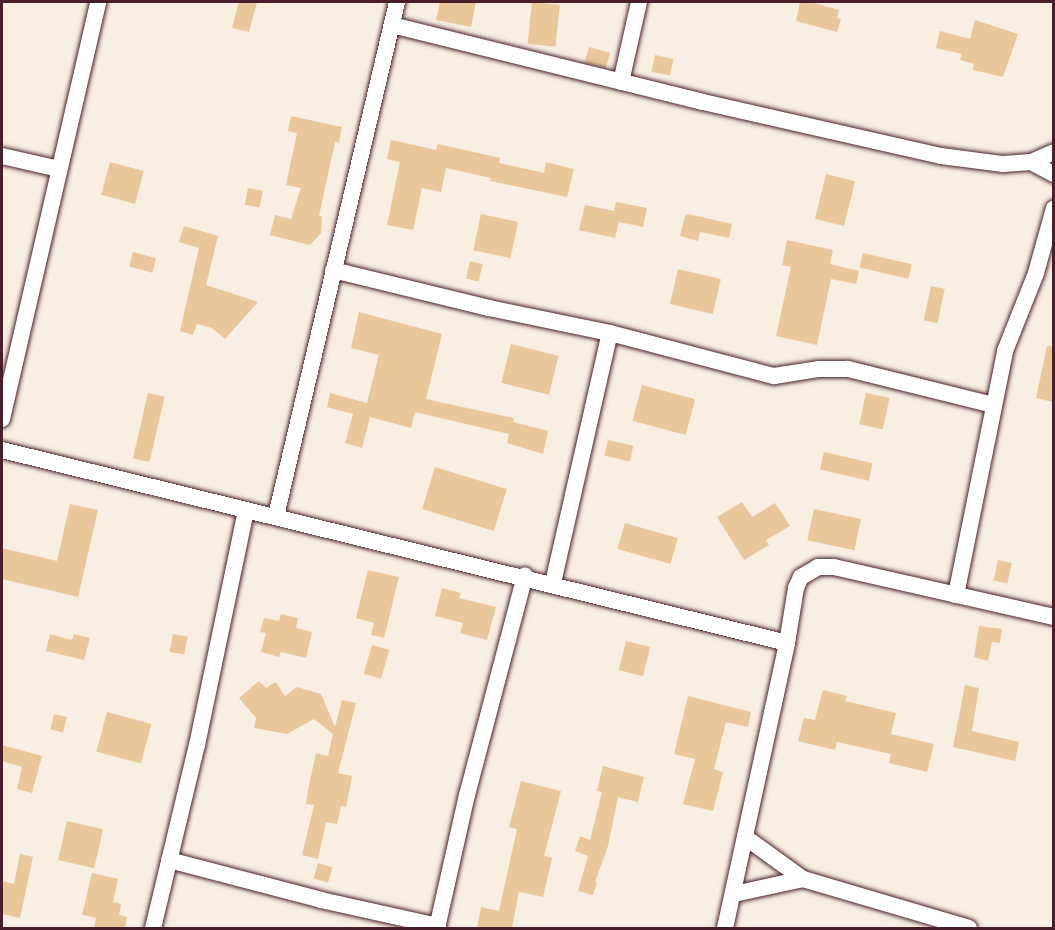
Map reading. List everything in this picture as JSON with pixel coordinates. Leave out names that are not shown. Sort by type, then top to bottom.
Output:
[{"type":"street","points":[[2,419],[98,2]]},
{"type":"street","points":[[276,516],[397,2]]},
{"type":"street","points":[[621,82],[639,2]]},
{"type":"street","points":[[392,25],[621,82],[941,156],[1003,164],[1031,162],[1053,152]]},
{"type":"street","points":[[2,156],[59,169]]},
{"type":"street","points":[[1031,162],[1053,174]]},
{"type":"street","points":[[956,595],[1005,351],[1036,273],[1053,208]]},
{"type":"street","points":[[333,270],[489,308],[610,333],[774,376],[819,369],[848,369],[994,405]]},
{"type":"street","points":[[553,583],[610,333]]},
{"type":"street","points":[[2,450],[525,576],[787,643]]},
{"type":"street","points":[[153,928],[197,745],[246,510]]},
{"type":"street","points":[[725,928],[787,643],[796,588],[801,577],[818,567],[834,567],[1053,617]]},
{"type":"street","points":[[169,860],[321,900],[437,927],[466,795],[525,576]]},
{"type":"street","points":[[745,837],[803,879],[969,928]]},
{"type":"street","points":[[734,894],[803,879]]},
{"type":"building","points":[[239,2],[257,2],[249,32],[232,28]]},
{"type":"building","points":[[440,2],[476,2],[471,27],[436,20]]},
{"type":"building","points":[[532,2],[560,5],[555,47],[528,44]]},
{"type":"building","points":[[800,2],[811,2],[839,10],[837,18],[841,19],[837,32],[796,21]]},
{"type":"building","points":[[975,20],[1018,34],[1003,77],[973,70],[974,64],[960,60],[962,54],[936,48],[940,31],[970,39]]},
{"type":"building","points":[[589,47],[610,53],[606,68],[585,62]]},
{"type":"building","points":[[655,55],[674,59],[670,76],[651,72]]},
{"type":"building","points":[[291,116],[342,127],[339,143],[335,142],[319,216],[322,216],[321,233],[310,245],[270,235],[275,215],[291,219],[301,188],[286,185],[297,133],[288,131]]},
{"type":"building","points":[[391,140],[436,150],[438,144],[500,158],[499,163],[544,173],[546,162],[574,169],[567,197],[490,181],[491,178],[446,168],[441,192],[422,188],[413,230],[387,225],[400,162],[387,159]]},
{"type":"building","points":[[110,162],[144,171],[135,204],[101,195]]},
{"type":"building","points":[[826,174],[855,181],[844,226],[815,219]]},
{"type":"building","points":[[248,188],[263,191],[259,208],[245,205]]},
{"type":"building","points":[[616,202],[647,208],[643,227],[619,222],[615,238],[579,230],[585,205],[614,211]]},
{"type":"building","points":[[481,214],[518,222],[510,258],[473,250]]},
{"type":"building","points":[[688,214],[732,224],[729,238],[700,232],[698,241],[680,236],[685,216]]},
{"type":"building","points":[[184,226],[218,236],[206,285],[258,302],[225,339],[212,328],[197,324],[193,335],[180,331],[199,248],[179,242]]},
{"type":"building","points":[[787,240],[833,250],[830,264],[859,271],[856,284],[831,279],[817,345],[776,336],[791,267],[782,265]]},
{"type":"building","points":[[133,252],[156,258],[152,273],[129,266]]},
{"type":"building","points":[[863,253],[912,264],[908,279],[860,268]]},
{"type":"building","points":[[470,261],[483,264],[479,281],[466,279]]},
{"type":"building","points":[[678,269],[721,279],[713,314],[670,304]]},
{"type":"building","points":[[931,286],[945,289],[937,323],[924,320]]},
{"type":"building","points":[[359,312],[442,334],[426,399],[514,418],[513,422],[548,431],[543,454],[507,443],[509,434],[415,412],[411,428],[370,417],[362,448],[345,443],[353,414],[327,407],[330,393],[367,403],[379,355],[351,348]]},
{"type":"building","points":[[511,344],[559,356],[549,395],[501,383]]},
{"type":"building","points":[[1047,346],[1053,346],[1053,402],[1036,398]]},
{"type":"building","points":[[642,385],[695,399],[686,435],[632,421]]},
{"type":"building","points":[[148,393],[165,397],[149,462],[133,458]]},
{"type":"building","points":[[866,393],[889,398],[883,429],[859,424]]},
{"type":"building","points":[[608,440],[633,446],[630,461],[604,456]]},
{"type":"building","points":[[824,452],[873,463],[869,481],[820,470]]},
{"type":"building","points":[[435,467],[507,489],[494,531],[422,509]]},
{"type":"building","points":[[742,502],[752,517],[775,503],[790,526],[766,540],[769,545],[744,560],[717,517]]},
{"type":"building","points":[[70,504],[98,510],[78,597],[2,579],[2,548],[57,561]]},
{"type":"building","points":[[814,509],[861,519],[854,550],[807,540]]},
{"type":"building","points":[[625,523],[678,538],[670,564],[618,549]]},
{"type":"building","points":[[998,560],[1012,563],[1007,583],[994,581]]},
{"type":"building","points":[[368,570],[399,577],[384,638],[371,635],[374,623],[356,618]]},
{"type":"building","points":[[442,588],[461,593],[459,598],[496,607],[487,640],[460,633],[463,623],[435,616]]},
{"type":"building","points":[[281,614],[298,618],[296,628],[312,632],[306,658],[281,652],[279,657],[261,652],[266,633],[260,632],[264,618],[279,621]]},
{"type":"building","points":[[979,626],[1002,629],[1000,643],[992,642],[988,661],[974,657]]},
{"type":"building","points":[[50,634],[72,640],[74,634],[90,638],[84,660],[46,651]]},
{"type":"building","points":[[173,634],[188,637],[184,655],[170,652]]},
{"type":"building","points":[[626,641],[650,647],[643,676],[619,670]]},
{"type":"building","points":[[372,645],[389,650],[381,679],[364,674]]},
{"type":"building","points":[[259,681],[266,688],[276,682],[285,696],[297,687],[321,694],[335,727],[342,700],[356,703],[338,773],[352,776],[346,807],[341,806],[337,824],[326,822],[318,859],[302,855],[314,805],[306,804],[316,753],[328,756],[333,734],[314,719],[287,734],[254,728],[256,718],[239,698]]},
{"type":"building","points":[[965,685],[979,688],[972,731],[1019,742],[1015,761],[953,747]]},
{"type":"building","points":[[823,690],[847,696],[845,701],[896,713],[891,734],[934,744],[927,772],[889,763],[891,754],[837,742],[835,750],[798,741],[804,718],[815,720]]},
{"type":"building","points":[[688,696],[751,712],[748,727],[726,722],[714,769],[723,772],[713,811],[683,804],[695,759],[674,754]]},
{"type":"building","points":[[107,712],[151,724],[141,764],[96,752]]},
{"type":"building","points":[[54,714],[67,717],[63,733],[50,730]]},
{"type":"building","points":[[2,745],[42,756],[32,793],[17,789],[22,767],[2,761]]},
{"type":"building","points":[[603,766],[644,777],[638,802],[618,797],[608,846],[595,882],[597,882],[593,895],[578,891],[588,856],[575,851],[580,836],[590,840],[602,792],[597,791]]},
{"type":"building","points":[[521,781],[561,791],[544,856],[552,858],[543,897],[519,892],[512,928],[477,928],[481,907],[499,911],[517,829],[509,827]]},
{"type":"building","points":[[67,821],[103,829],[94,868],[58,860]]},
{"type":"building","points":[[20,854],[33,857],[20,918],[2,914],[2,881],[14,884]]},
{"type":"building","points":[[318,863],[332,867],[328,883],[314,878]]},
{"type":"building","points":[[92,873],[118,879],[113,902],[121,904],[119,915],[127,917],[125,928],[94,927],[96,918],[82,915]]}]
